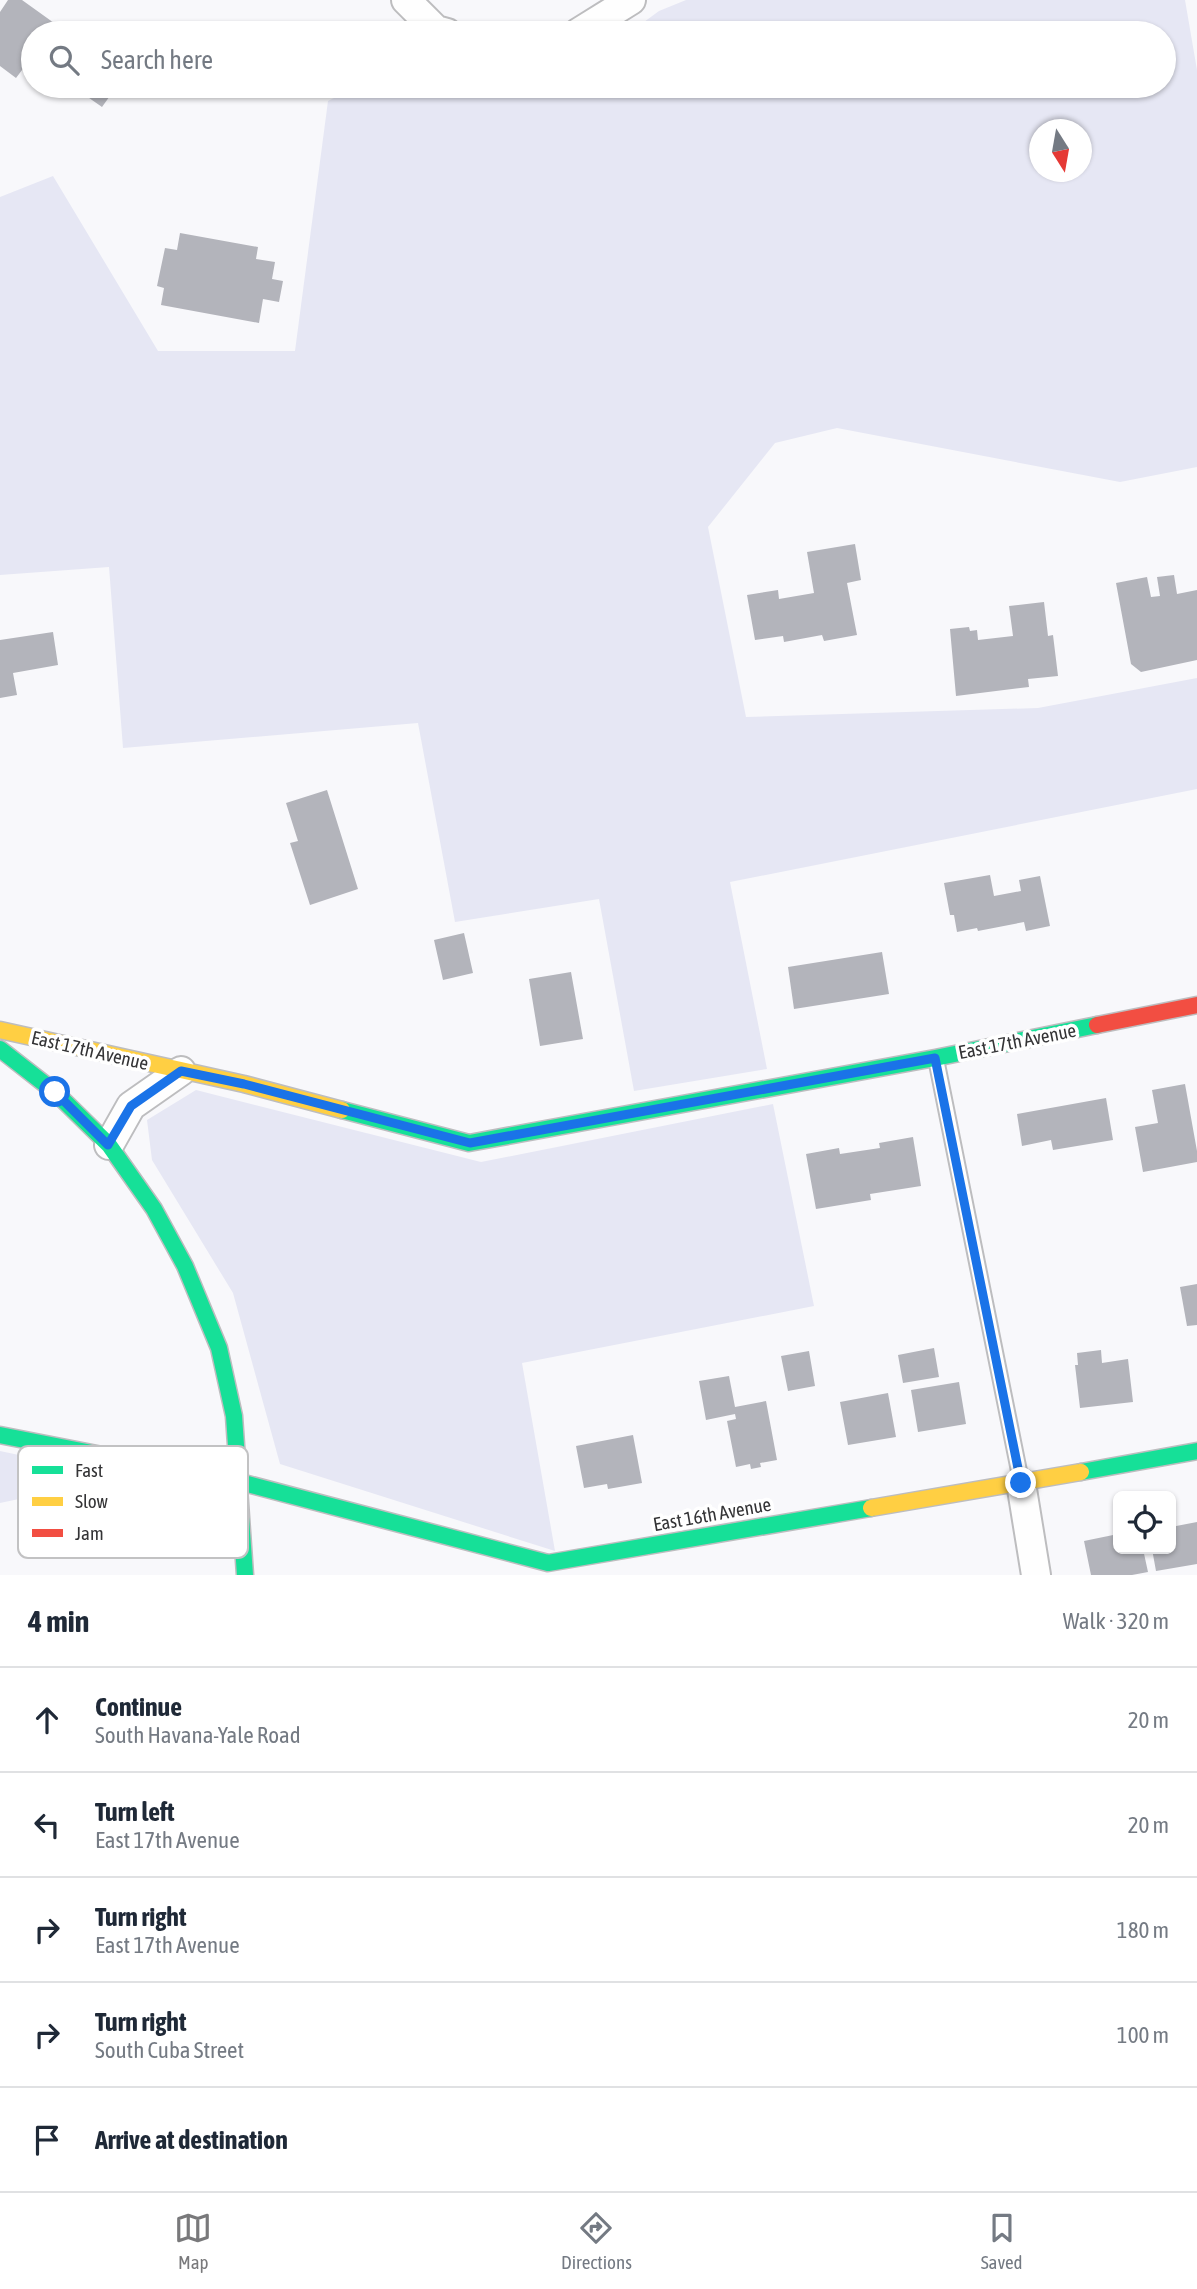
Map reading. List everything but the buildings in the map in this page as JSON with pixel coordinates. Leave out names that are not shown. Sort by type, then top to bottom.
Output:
[{"type":"street","points":[[406,0],[430,21]]},
{"type":"street","points":[[597,21],[631,0]]},
{"type":"street","name":"East 17th Avenue","points":[[0,1030],[244,1084],[470,1143],[935,1058],[1197,1005]]},
{"type":"street","points":[[0,1049],[55,1092],[108,1145],[154,1209],[185,1266],[219,1348],[234,1416],[237,1446]]},
{"type":"street","name":"East 17th Avenue","points":[[108,1145],[131,1106],[181,1071]]},
{"type":"street","name":"East 16th Avenue","points":[[0,1435],[56,1446]]},
{"type":"street","name":"East 16th Avenue","points":[[248,1484],[567,1567],[1197,1451]]},
{"type":"street","points":[[1021,1483],[1036,1575]]},
{"type":"lane","points":[[935,1058],[1021,1483]]},
{"type":"shaded area","points":[[686,0],[1185,0],[1197,70],[1197,467],[1120,482],[837,428],[775,443],[708,527],[746,717],[1038,708],[1197,678],[1197,789],[730,882],[767,1069],[634,1091],[599,899],[455,922],[418,723],[123,748],[109,567],[0,575],[0,197],[53,176],[158,351],[295,351],[328,101],[334,98],[1176,98],[1176,21],[645,21],[659,11]]},
{"type":"shaded area","points":[[196,1090],[481,1162],[773,1104],[814,1306],[522,1363],[555,1551],[280,1464],[233,1293],[152,1160],[147,1120]]},
{"type":"shaded area","points":[[0,1451],[18,1455],[18,1499],[0,1503]]},
{"type":"traffic: fast","points":[[342,1110],[469,1143],[935,1058],[1097,1025]]},
{"type":"traffic: fast","points":[[0,1049],[55,1092],[109,1145],[154,1209],[185,1266],[219,1348],[234,1416],[236,1446]]},
{"type":"traffic: fast","points":[[0,1435],[56,1446]]},
{"type":"traffic: fast","points":[[1081,1472],[1197,1451]]},
{"type":"traffic: fast","points":[[248,1484],[548,1563],[871,1508]]},
{"type":"traffic: fast","points":[[244,1558],[245,1575]]},
{"type":"traffic: slow","points":[[0,1030],[244,1084],[342,1110]]},
{"type":"traffic: slow","points":[[871,1508],[1081,1472]]},
{"type":"traffic: jam","points":[[1097,1025],[1197,1005]]},
{"type":"route","points":[[55,1092],[108,1145],[131,1106],[181,1071],[244,1084],[470,1143],[935,1058],[1021,1483]]}]
